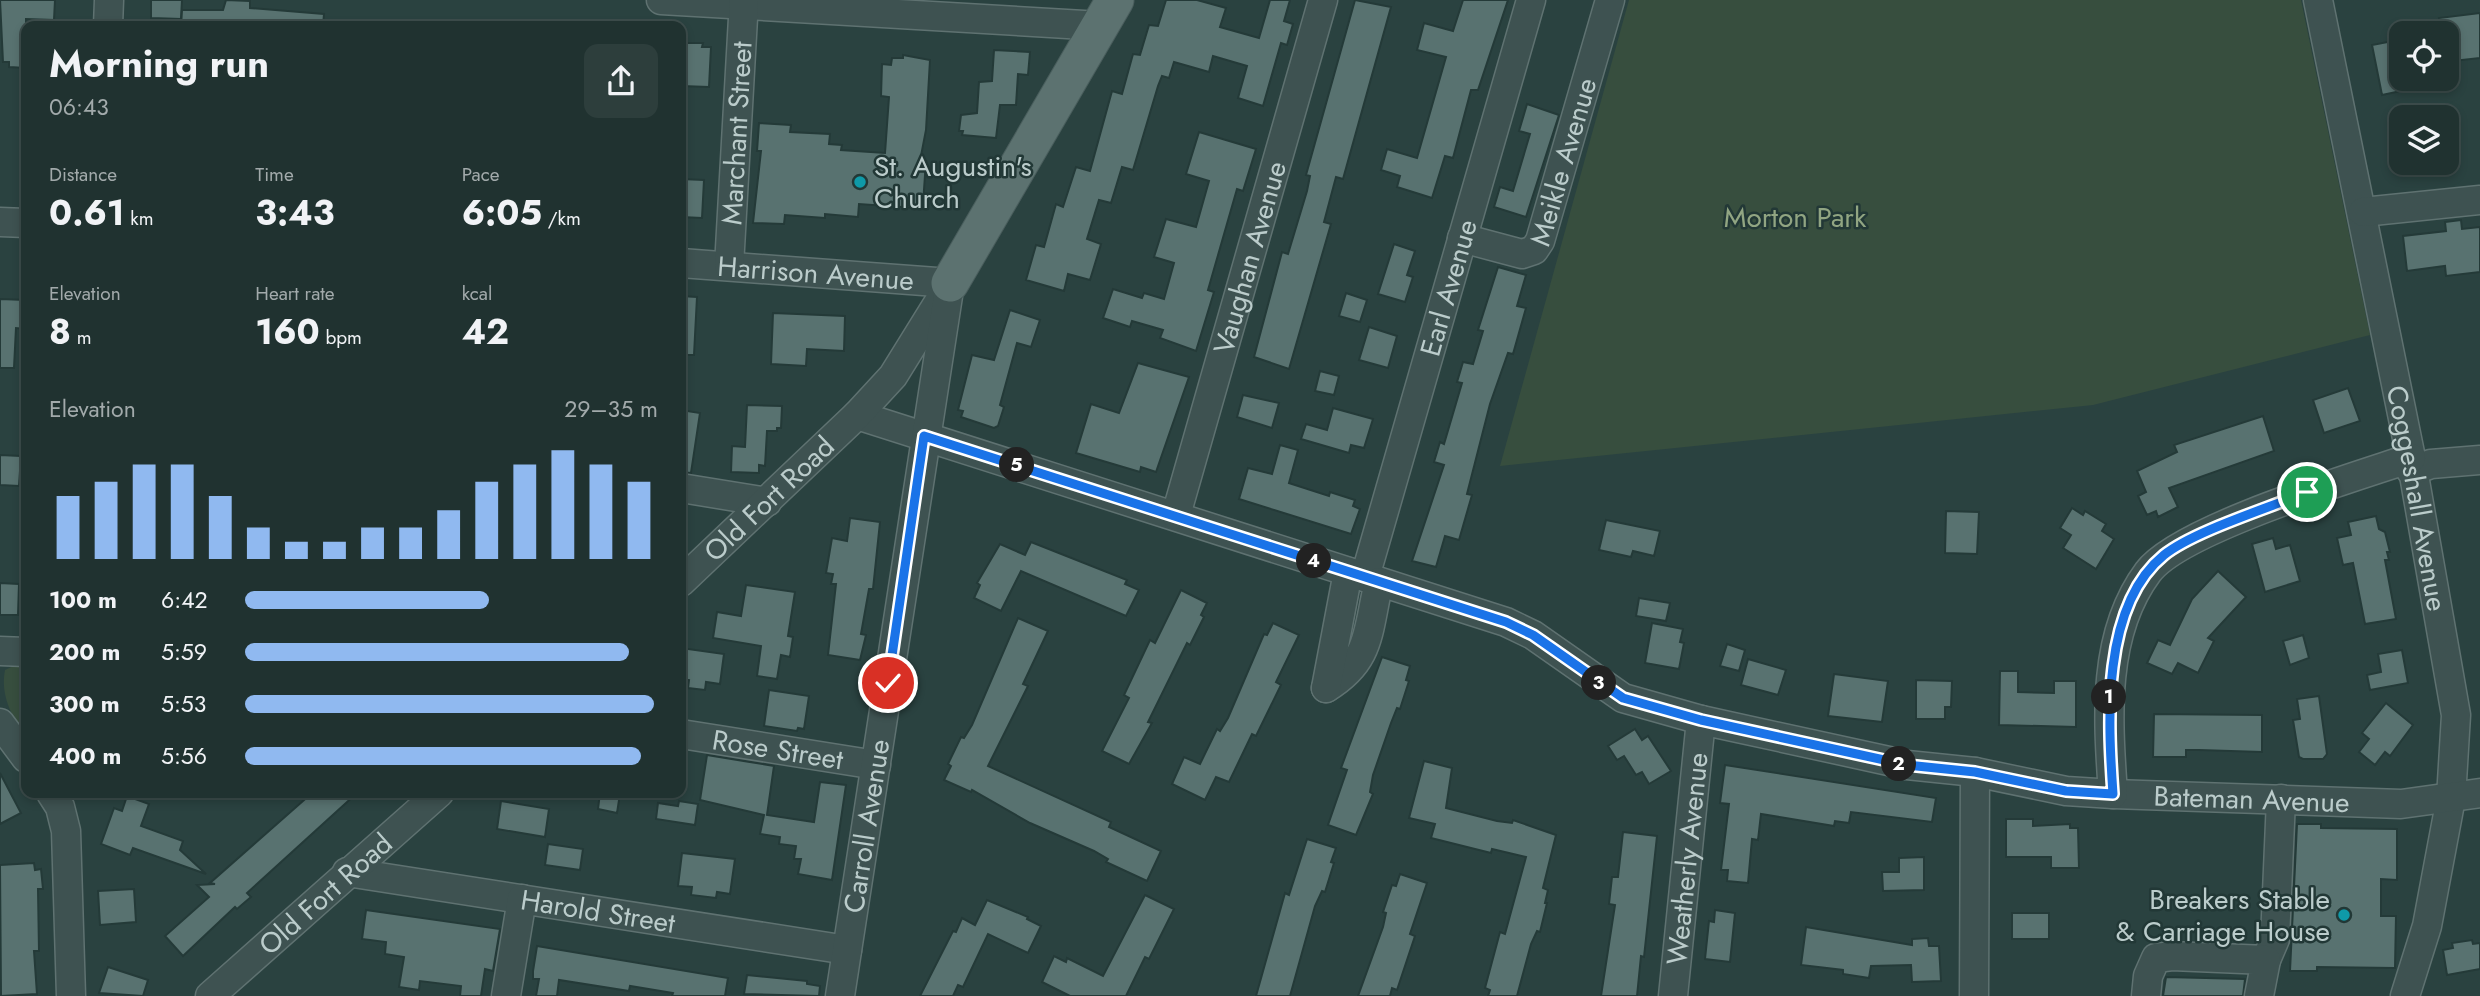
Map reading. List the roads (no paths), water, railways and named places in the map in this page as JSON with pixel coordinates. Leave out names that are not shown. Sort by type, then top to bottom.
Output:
[{"type":"main road","name":"Carroll Avenue","points":[[950,283],[1108,13]]},
{"type":"street","points":[[107,21],[109,0]]},
{"type":"street","points":[[661,0],[1108,13]]},
{"type":"street","name":"Vaughan Avenue","points":[[1176,516],[1323,0]]},
{"type":"street","name":"Earl Avenue","points":[[1364,577],[1531,0]]},
{"type":"street","name":"Meikle Avenue","points":[[1462,238],[1522,254],[1534,250],[1540,241],[1610,0]]},
{"type":"street","name":"Coggeshall Avenue","points":[[2318,0],[2363,212],[2456,715],[2451,798],[2427,926],[2405,996]]},
{"type":"street","name":"Marchant Street","points":[[729,266],[744,2]]},
{"type":"street","points":[[2363,212],[2480,200]]},
{"type":"street","points":[[0,222],[21,223]]},
{"type":"street","name":"Harrison Avenue","points":[[686,263],[950,283]]},
{"type":"street","name":"Carroll Avenue","points":[[857,415],[893,376],[950,283]]},
{"type":"street","name":"Carroll Avenue","points":[[840,996],[924,436],[950,283]]},
{"type":"street","name":"Bateman Avenue","points":[[857,415],[1506,622],[1533,635],[1623,698],[1701,720],[1907,765],[1975,772],[2066,791],[2401,804],[2480,793]]},
{"type":"street","name":"Old Fort Road","points":[[686,577],[857,415]]},
{"type":"street","points":[[2113,794],[2108,724],[2114,655],[2132,600],[2148,572],[2166,554],[2307,492],[2411,464],[2480,460]]},
{"type":"street","points":[[686,489],[767,502]]},
{"type":"street","points":[[0,651],[21,652]]},
{"type":"street","name":"Weatherly Avenue","points":[[1673,996],[1701,720]]},
{"type":"street","points":[[0,723],[21,751]]},
{"type":"street","name":"Rose Street","points":[[686,735],[876,765]]},
{"type":"street","points":[[1974,996],[1975,772]]},
{"type":"street","points":[[63,798],[71,996]]},
{"type":"street","name":"Old Fort Road","points":[[210,996],[433,798]]},
{"type":"street","points":[[2259,996],[2266,960],[2275,939],[2281,799]]},
{"type":"street","name":"Harold Street","points":[[348,872],[847,950]]},
{"type":"street","points":[[506,996],[522,899]]},
{"type":"street","points":[[2146,996],[2148,976],[2156,958],[2172,956],[2266,960]]},
{"type":"place","name":"St. Augustin's Church","points":[[860,182]]},
{"type":"place","name":"Breakers Stable & Carriage House","points":[[2344,915]]},
{"type":"park label","name":"Morton Park","points":[[1795,217]]}]
